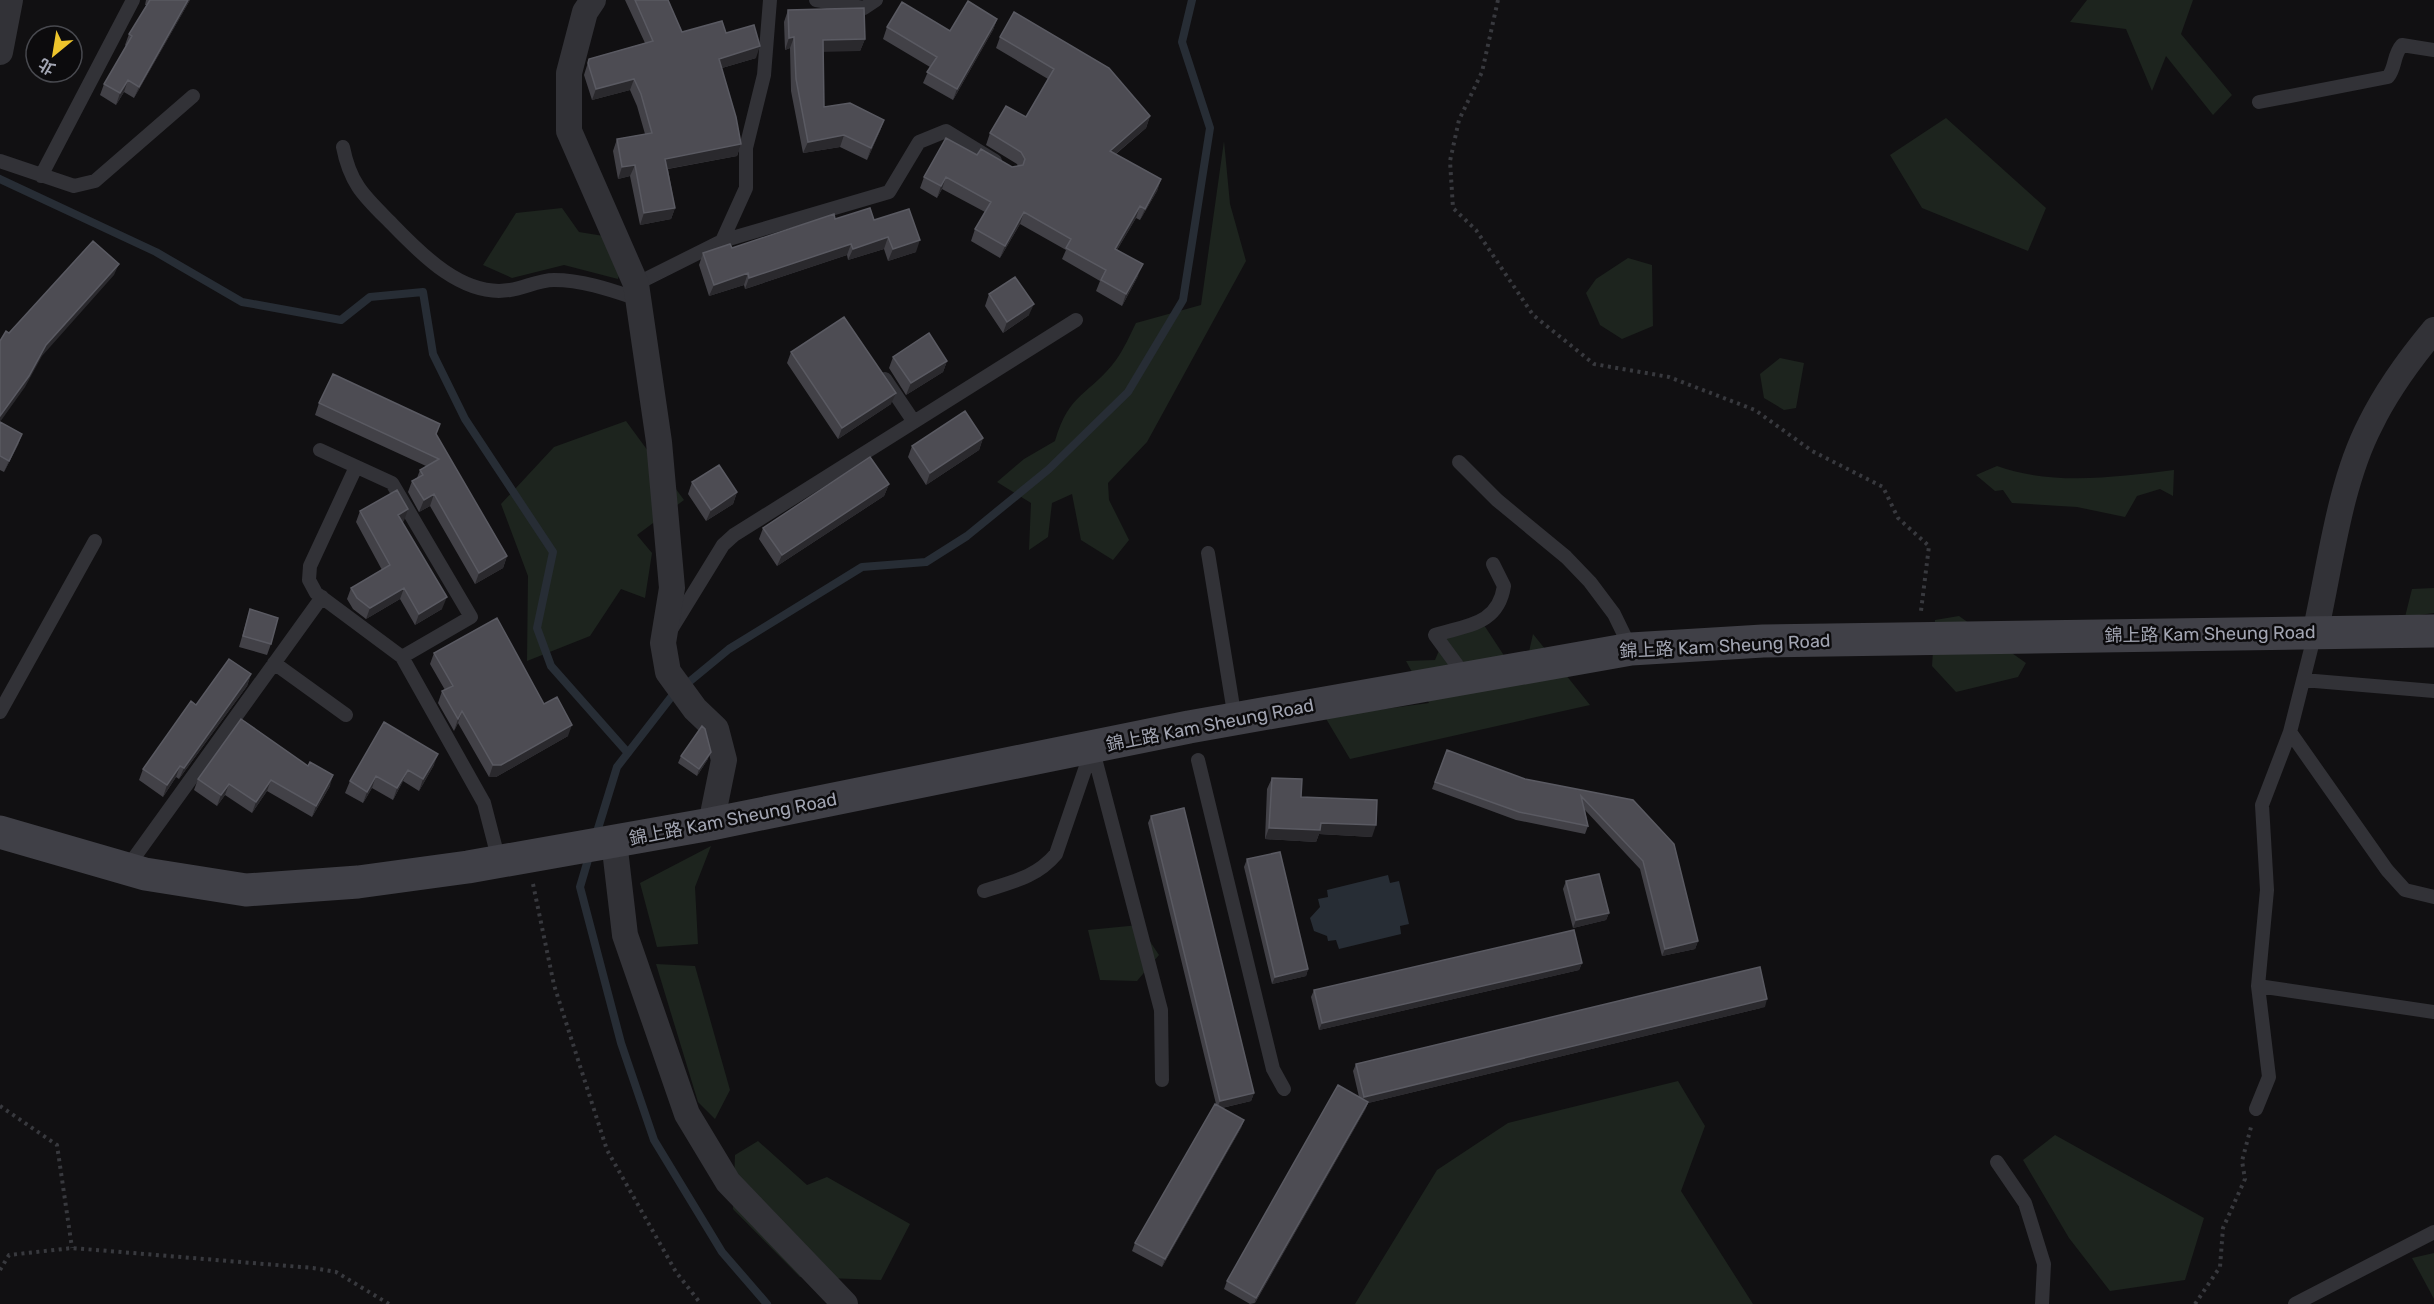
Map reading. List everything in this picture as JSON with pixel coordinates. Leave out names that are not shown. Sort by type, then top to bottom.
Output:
[{"type":"main road","name":"錦上路 Kam Sheung Road","points":[[0,832],[145,874],[246,890],[358,882],[513,859],[711,824],[1235,719],[1631,649],[1763,641],[2434,631]]},
{"type":"street","points":[[0,52],[10,0]]},
{"type":"street","points":[[592,0],[585,12],[569,73],[569,131],[638,291],[659,442],[672,588],[663,643],[668,672],[694,709],[716,729],[724,760],[711,824]]},
{"type":"street","points":[[2315,633],[2348,483],[2369,426],[2398,374],[2434,330]]},
{"type":"street","points":[[610,842],[625,935],[687,1114],[728,1182],[845,1304]]},
{"type":"lane","points":[[41,176],[133,0]]},
{"type":"lane","points":[[722,242],[746,189],[746,148],[764,75],[770,0]]},
{"type":"lane","points":[[816,0],[864,8],[876,0]]},
{"type":"lane","points":[[2259,102],[2388,77],[2392,71],[2396,52],[2402,45],[2434,50]]},
{"type":"lane","points":[[0,161],[74,186],[94,181],[193,96]]},
{"type":"lane","points":[[343,147],[349,172],[358,190],[431,264],[461,281],[508,291],[530,283],[565,280],[638,291],[722,242],[890,192],[919,142],[946,131],[1012,171]]},
{"type":"lane","points":[[663,643],[728,540],[1076,320]]},
{"type":"lane","points":[[874,363],[914,422]]},
{"type":"lane","points":[[320,450],[392,483],[471,617],[402,657]]},
{"type":"lane","points":[[1459,462],[1497,500],[1566,557],[1590,582],[1614,614],[1631,649]]},
{"type":"lane","points":[[356,467],[310,566],[309,580],[322,597],[402,657],[513,859]]},
{"type":"lane","points":[[0,712],[95,541]]},
{"type":"lane","points":[[1208,553],[1235,719]]},
{"type":"lane","points":[[1467,678],[1435,635],[1489,618],[1496,611],[1504,586],[1493,564]]},
{"type":"lane","points":[[126,869],[322,597]]},
{"type":"lane","points":[[2256,1109],[2269,1077],[2258,986],[2267,890],[2262,806],[2290,732],[2315,633]]},
{"type":"lane","points":[[274,663],[346,715]]},
{"type":"lane","points":[[2302,680],[2434,691]]},
{"type":"lane","points":[[2290,732],[2387,870],[2406,890],[2434,897]]},
{"type":"lane","points":[[984,891],[1034,875],[1056,854],[1092,747]]},
{"type":"lane","points":[[1092,747],[1161,1010],[1162,1080]]},
{"type":"lane","points":[[1198,760],[1273,1069],[1284,1089]]},
{"type":"lane","points":[[2258,986],[2434,1012]]},
{"type":"lane","points":[[1997,1162],[2025,1203],[2044,1264],[2042,1304]]},
{"type":"lane","points":[[2295,1304],[2434,1232]]},
{"type":"path","points":[[1498,0],[1482,72],[1459,120],[1452,151],[1450,161],[1453,208],[1476,230],[1533,315],[1594,364],[1669,377],[1755,411],[1812,451],[1883,487],[1898,518],[1929,546],[1918,639]]},
{"type":"path","points":[[513,859],[607,1150],[676,1272],[701,1304]]},
{"type":"path","points":[[0,1106],[57,1145],[72,1248]]},
{"type":"path","points":[[2195,1304],[2220,1267],[2223,1228],[2245,1179],[2242,1161],[2256,1109]]},
{"type":"path","points":[[0,1270],[9,1255],[72,1248],[336,1272],[389,1304]]},
{"type":"shaded area","points":[[2087,0],[2193,0],[2181,34],[2232,95],[2213,115],[2166,56],[2152,91],[2126,29],[2070,22]]},
{"type":"shaded area","points":[[1946,118],[2046,208],[2028,251],[1922,208],[1890,155]]},
{"type":"shaded area","points":[[1224,141],[1230,204],[1246,261],[1147,442],[1108,483],[1109,500],[1129,540],[1113,560],[1081,540],[1072,494],[1052,503],[1048,537],[1029,550],[1031,503],[997,482],[1024,459],[1055,441],[1067,413],[1081,395],[1116,360],[1136,323],[1201,305]]},
{"type":"shaded area","points":[[562,208],[579,232],[628,240],[618,279],[564,265],[512,278],[483,265],[516,213]]},
{"type":"shaded area","points":[[1628,258],[1652,265],[1653,326],[1622,339],[1600,325],[1586,293],[1596,279]]},
{"type":"shaded area","points":[[1780,358],[1804,363],[1796,408],[1784,410],[1764,398],[1760,374]]},
{"type":"shaded area","points":[[626,421],[684,500],[637,535],[652,553],[645,598],[621,589],[590,636],[527,661],[528,576],[501,504],[554,447]]},
{"type":"shaded area","points":[[1997,466],[2018,472],[2062,478],[2107,477],[2174,470],[2173,496],[2160,489],[2137,496],[2125,517],[2077,507],[2012,503],[2003,490],[1995,491],[1976,475]]},
{"type":"shaded area","points":[[2434,588],[2434,613],[2405,617],[2412,589]]},
{"type":"shaded area","points":[[1959,616],[2026,663],[2018,677],[1956,692],[1932,666],[1935,620]]},
{"type":"shaded area","points":[[1482,622],[1522,683],[1533,634],[1590,705],[1350,759],[1325,717],[1429,703],[1406,661],[1435,660],[1446,634]]},
{"type":"shaded area","points":[[711,846],[695,887],[698,944],[657,947],[640,883]]},
{"type":"shaded area","points":[[1388,875],[1390,883],[1399,881],[1409,924],[1400,926],[1401,934],[1339,949],[1336,940],[1328,941],[1327,936],[1314,931],[1310,918],[1320,907],[1318,899],[1328,897],[1327,890]]},
{"type":"shaded area","points":[[1139,925],[1159,955],[1137,981],[1100,980],[1088,930]]},
{"type":"shaded area","points":[[656,964],[695,966],[730,1090],[715,1119],[698,1102]]},
{"type":"shaded area","points":[[1678,1081],[1705,1126],[1681,1191],[1753,1304],[1355,1304],[1437,1170],[1508,1123]]},
{"type":"shaded area","points":[[2055,1135],[2204,1218],[2185,1280],[2110,1291],[2069,1238],[2023,1160]]},
{"type":"shaded area","points":[[758,1141],[807,1185],[827,1177],[910,1224],[881,1280],[800,1277],[733,1209],[735,1155]]},
{"type":"shaded area","points":[[2434,1253],[2434,1299],[2412,1258]]},
{"type":"building","points":[[150,0],[188,0],[139,87],[128,80],[120,93],[104,84],[132,36],[129,34]]},
{"type":"building","points":[[635,0],[668,0],[682,32],[722,21],[726,33],[754,25],[760,46],[719,59],[736,117],[741,144],[665,159],[675,208],[644,213],[635,165],[622,167],[617,139],[652,133],[641,94],[634,79],[596,89],[588,63],[589,59],[653,41]]},
{"type":"building","points":[[968,1],[997,19],[957,89],[927,72],[937,57],[887,27],[902,2],[950,31]]},
{"type":"building","points":[[864,8],[865,39],[823,40],[824,107],[850,103],[884,120],[871,148],[844,135],[808,142],[796,79],[794,37],[789,38],[788,10]]},
{"type":"building","points":[[1014,12],[1109,68],[1150,116],[1110,151],[1161,179],[1145,209],[1140,206],[1115,249],[1143,264],[1126,294],[1101,280],[1106,270],[1066,248],[1071,239],[1024,212],[1005,246],[975,229],[991,202],[946,177],[941,186],[924,177],[946,138],[977,155],[981,149],[1012,167],[1023,165],[1025,159],[1021,152],[990,133],[1006,106],[1026,117],[1054,69],[1000,37]]},
{"type":"building","points":[[870,208],[874,220],[909,209],[920,240],[893,249],[888,237],[853,249],[851,244],[749,278],[748,273],[714,285],[703,253],[730,244],[732,248],[834,214],[835,219]]},
{"type":"building","points":[[93,241],[119,264],[46,345],[29,376],[0,416],[0,341],[6,331],[9,333]]},
{"type":"building","points":[[1015,277],[1034,304],[1007,322],[989,294]]},
{"type":"building","points":[[844,317],[896,393],[842,428],[791,352]]},
{"type":"building","points":[[929,333],[947,361],[911,383],[893,357]]},
{"type":"building","points":[[333,374],[440,424],[436,434],[507,556],[479,573],[434,494],[424,500],[412,481],[423,475],[420,470],[439,459],[319,403]]},
{"type":"building","points":[[965,411],[983,438],[930,473],[912,446]]},
{"type":"building","points":[[0,422],[22,434],[9,461],[0,456]]},
{"type":"building","points":[[870,457],[889,484],[782,555],[763,528]]},
{"type":"building","points":[[719,465],[737,492],[711,510],[692,482]]},
{"type":"building","points":[[397,490],[408,509],[398,515],[447,597],[419,614],[404,588],[370,608],[357,598],[351,588],[390,565],[360,511]]},
{"type":"building","points":[[250,609],[278,618],[271,644],[243,636]]},
{"type":"building","points":[[497,618],[544,704],[557,697],[572,725],[501,765],[493,765],[462,711],[458,719],[442,691],[453,686],[434,653]]},
{"type":"building","points":[[229,659],[251,674],[184,768],[180,766],[167,785],[143,769],[191,701],[196,705]]},
{"type":"building","points":[[241,719],[308,766],[310,762],[333,775],[316,806],[271,780],[256,802],[229,784],[221,795],[198,779]]},
{"type":"building","points":[[384,722],[438,754],[423,779],[408,770],[397,788],[376,776],[367,792],[350,781]]},
{"type":"building","points":[[702,726],[705,729],[711,752],[699,769],[681,756]]},
{"type":"building","points":[[1447,750],[1525,779],[1633,800],[1674,844],[1698,941],[1665,949],[1643,861],[1581,796],[1588,826],[1519,812],[1435,782]]},
{"type":"building","points":[[1272,778],[1302,779],[1301,797],[1377,800],[1376,825],[1321,823],[1320,830],[1269,828]]},
{"type":"building","points":[[1184,808],[1254,1093],[1220,1101],[1151,816]]},
{"type":"building","points":[[1280,852],[1308,969],[1275,977],[1247,859]]},
{"type":"building","points":[[1599,874],[1609,913],[1576,920],[1566,881]]},
{"type":"building","points":[[1574,930],[1582,963],[1322,1023],[1314,990]]},
{"type":"building","points":[[1760,967],[1767,999],[1364,1097],[1356,1064]]},
{"type":"building","points":[[1338,1085],[1368,1102],[1256,1298],[1227,1281]]},
{"type":"building","points":[[1215,1104],[1244,1120],[1165,1259],[1135,1243]]},
{"type":"waterway","points":[[596,835],[617,767],[672,696],[729,649],[862,567],[926,562],[967,536],[1049,469],[1128,392],[1183,300],[1210,128],[1182,42],[1192,0]]},
{"type":"waterway","points":[[0,179],[156,252],[242,302],[341,320],[370,297],[423,292],[433,354],[465,419],[553,552],[537,628],[551,666],[628,753]]},
{"type":"waterway","points":[[590,853],[580,887],[621,1043],[654,1140],[722,1252],[767,1304]]}]
